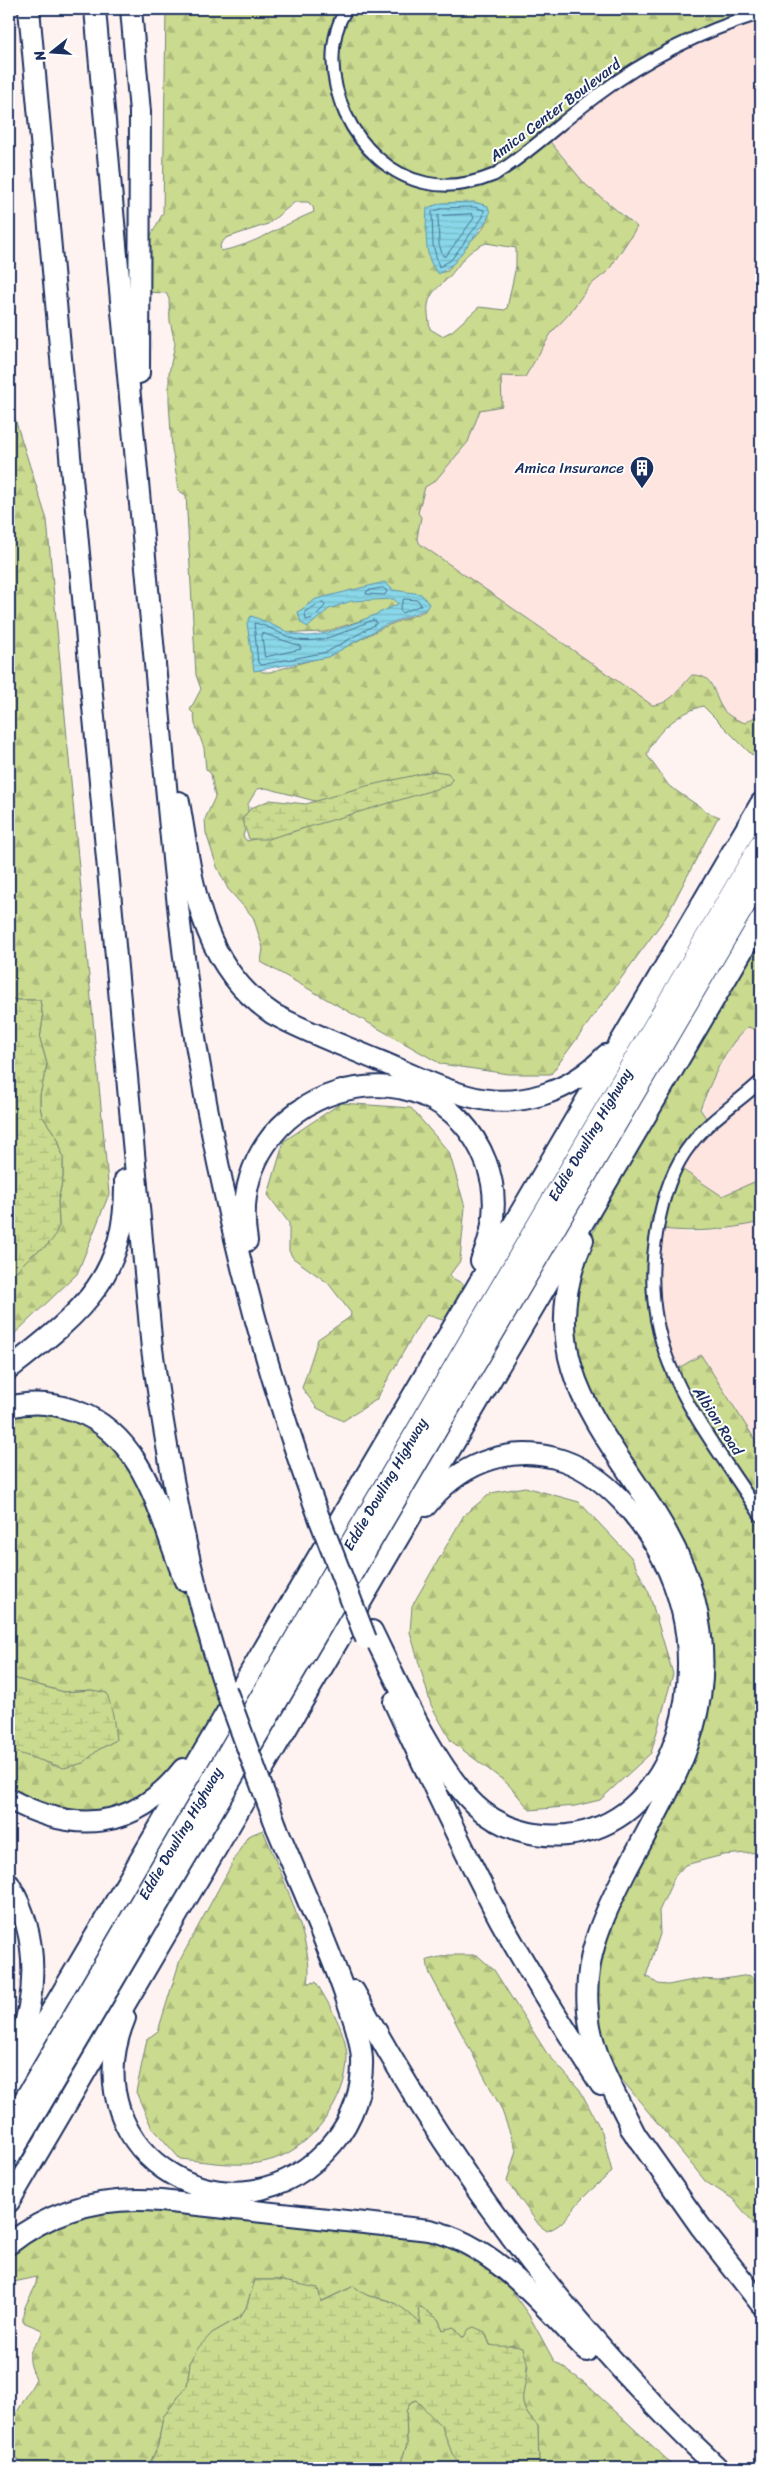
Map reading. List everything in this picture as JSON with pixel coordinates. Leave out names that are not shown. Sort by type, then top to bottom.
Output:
[{"type":"highway","points":[[29,9],[148,1313],[158,1394],[176,1493],[194,1576],[225,1685]]},
{"type":"highway","points":[[95,9],[176,898],[196,1040],[222,1181],[267,1357],[320,1520],[447,1816],[501,1921],[557,2016],[636,2138],[700,2226],[761,2304]]},
{"type":"highway","points":[[131,9],[140,132],[140,503]]},
{"type":"highway","points":[[155,664],[190,867],[206,932],[218,956],[233,979],[262,1007],[295,1025],[445,1088],[469,1097],[495,1100],[533,1098],[567,1085],[604,1058],[633,1020]]},
{"type":"highway","points":[[9,2083],[761,803]]},
{"type":"highway","name":"Eddie Dowling Highway","points":[[9,2126],[761,842]]},
{"type":"highway","name":"Eddie Dowling Highway","points":[[9,2158],[761,878]]},
{"type":"highway","points":[[9,2202],[761,919]]},
{"type":"highway","points":[[9,1369],[62,1327],[81,1308],[106,1274],[117,1247],[123,1219],[125,1190],[122,1023]]},
{"type":"highway","points":[[267,1357],[244,1221],[246,1192],[255,1163],[275,1132],[303,1107],[338,1092],[374,1086],[410,1092],[431,1100],[450,1113],[466,1129],[479,1147],[491,1177],[494,1211],[488,1244],[435,1357]]},
{"type":"highway","points":[[636,2138],[592,2035],[587,2001],[589,1965],[593,1944],[604,1913],[678,1773],[688,1749],[701,1696],[702,1637],[690,1585],[675,1549],[582,1398],[568,1357],[565,1316],[568,1288],[578,1252],[639,1126]]},
{"type":"highway","points":[[9,1407],[26,1404],[51,1404],[82,1413],[109,1429],[132,1453],[148,1485],[225,1685],[277,1828],[336,1969],[353,2018],[362,2058],[358,2096],[343,2130],[320,2157],[293,2177],[274,2185],[245,2191],[224,2192],[202,2188],[181,2181],[162,2169],[144,2153],[130,2133],[116,2099],[115,2051],[125,2020],[162,1939]]},
{"type":"highway","points":[[369,1635],[450,1774],[476,1806],[510,1827],[549,1836],[578,1833],[602,1826],[625,1813],[644,1796],[658,1777],[669,1756],[681,1719],[687,1680],[686,1638],[679,1601],[667,1566],[642,1524],[615,1494],[590,1473],[567,1462],[537,1455],[504,1456],[477,1464],[461,1473],[442,1488],[380,1568]]},
{"type":"highway","points":[[9,1799],[42,1815],[76,1822],[98,1822],[126,1815],[144,1806],[164,1790],[223,1718]]},
{"type":"highway","points":[[277,1828],[321,1925],[354,1991],[404,2078],[489,2209],[545,2282],[604,2352],[718,2468]]},
{"type":"highway","points":[[9,1884],[21,1909],[28,1934],[33,1972],[32,1997],[27,2020],[9,2067]]},
{"type":"highway","points":[[9,2244],[36,2225],[60,2214],[96,2202],[122,2199],[232,2208],[439,2232],[468,2243],[492,2259],[622,2386],[667,2418]]},
{"type":"street","name":"Amica Center Boulevard","points":[[346,9],[335,35],[332,66],[336,90],[348,118],[373,151],[398,171],[425,183],[445,185],[475,182],[494,175],[598,94],[635,69],[698,36],[761,13]]},
{"type":"street","name":"Albion Road","points":[[761,1081],[699,1134],[684,1153],[668,1186],[657,1228],[652,1273],[656,1323],[669,1365],[686,1399],[761,1516]]},
{"type":"shaded area","points":[[726,9],[761,9],[761,716],[756,716],[745,723],[731,717],[722,709],[712,682],[696,675],[692,675],[672,698],[659,705],[652,705],[420,544],[417,538],[421,527],[418,513],[425,487],[435,481],[468,442],[480,410],[502,406],[501,376],[525,377],[552,332],[569,314],[589,286],[608,270],[633,222],[585,184],[547,137],[599,94],[730,23]]},
{"type":"shaded area","points":[[748,1027],[761,1032],[761,1179],[722,1197],[680,1168],[713,1079],[738,1035]]},
{"type":"shaded area","points":[[761,1222],[761,1449],[701,1355],[674,1370],[662,1333],[656,1268],[661,1229],[692,1233],[725,1230]]},
{"type":"green space","points":[[166,9],[726,9],[730,23],[660,57],[547,138],[585,184],[637,227],[608,271],[589,286],[569,314],[552,332],[525,377],[501,376],[502,406],[480,410],[468,442],[435,481],[425,487],[418,513],[421,517],[417,538],[420,544],[652,705],[670,699],[692,675],[709,681],[722,708],[732,717],[745,723],[756,716],[761,716],[761,740],[752,755],[703,706],[677,718],[655,738],[647,755],[669,786],[709,813],[720,817],[717,819],[666,917],[551,1074],[508,1074],[441,1064],[261,962],[263,948],[253,917],[228,889],[217,867],[206,833],[205,819],[215,797],[211,774],[206,769],[204,748],[195,724],[194,714],[190,710],[201,689],[196,675],[186,495],[179,491],[172,449],[169,373],[175,344],[170,321],[169,299],[166,293],[144,292],[143,250],[163,213]],"holes":[[[295,202],[308,202],[313,207],[314,212],[245,244],[221,251],[220,245],[226,238],[268,224]],[[450,203],[484,208],[487,220],[482,230],[459,252],[448,271],[438,273],[432,206]],[[486,243],[516,248],[516,266],[507,308],[505,310],[479,307],[452,331],[442,336],[430,329],[429,300],[433,292],[473,250]],[[425,605],[425,611],[384,627],[332,654],[270,672],[263,672],[255,667],[254,627],[297,633],[325,632],[403,607]],[[266,788],[326,804],[317,822],[290,833],[274,834],[247,841],[243,836],[248,820],[248,804],[257,789]]]},
{"type":"green space","points":[[9,400],[47,520],[109,1194],[77,1274],[9,1339],[9,1278],[32,1255],[46,1246],[59,1226],[58,1201],[63,1177],[63,1157],[58,1139],[42,1116],[40,1107],[40,1095],[47,1064],[40,1039],[43,1018],[40,1000],[16,1000],[9,997]]},
{"type":"green space","points":[[434,771],[448,773],[452,779],[450,785],[268,839],[249,839],[242,819],[251,808],[270,800],[306,804],[366,786]]},
{"type":"green space","points":[[761,923],[761,1032],[748,1027],[725,1054],[700,1109],[711,1125],[680,1168],[722,1196],[761,1179],[761,1222],[711,1230],[661,1229],[656,1268],[662,1333],[675,1370],[701,1355],[761,1449],[761,1852],[723,1855],[685,1865],[675,1876],[659,1911],[660,1934],[646,1976],[658,1984],[668,1985],[698,1979],[718,1980],[749,1975],[761,1985],[761,2239],[752,2221],[733,2199],[706,2182],[609,2064],[592,2018],[594,1961],[650,1835],[700,1609],[579,1382],[572,1279],[615,1183]]},
{"type":"green space","points":[[9,997],[16,1000],[40,1000],[43,1018],[40,1039],[47,1064],[40,1095],[40,1107],[42,1116],[58,1139],[63,1157],[63,1177],[58,1201],[59,1226],[53,1239],[32,1255],[9,1278]]},
{"type":"green space","points":[[341,1103],[411,1108],[449,1152],[465,1207],[460,1261],[449,1276],[470,1288],[452,1323],[427,1315],[420,1323],[376,1400],[343,1421],[317,1408],[302,1388],[318,1339],[350,1317],[351,1313],[328,1283],[293,1258],[289,1251],[289,1223],[268,1195],[284,1141]]},
{"type":"green space","points":[[53,1400],[138,1456],[229,1707],[166,1788],[97,1819],[9,1795],[9,1750],[38,1758],[54,1766],[83,1763],[98,1750],[116,1740],[92,1690],[64,1692],[9,1677],[9,1405]]},
{"type":"green space","points":[[525,1487],[579,1502],[631,1557],[649,1593],[673,1674],[651,1753],[600,1800],[575,1806],[530,1810],[508,1784],[451,1741],[431,1705],[410,1632],[412,1606],[464,1515],[491,1493]]},
{"type":"green space","points":[[9,1677],[64,1692],[92,1690],[107,1693],[113,1715],[116,1740],[98,1750],[83,1763],[64,1768],[9,1750]]},
{"type":"green space","points":[[263,1830],[286,1885],[301,1928],[309,1968],[308,1983],[316,1982],[332,2009],[344,2038],[347,2059],[341,2090],[325,2120],[314,2133],[288,2153],[274,2159],[251,2164],[227,2164],[180,2159],[151,2126],[136,2092],[147,2039],[158,2031],[180,1960],[239,1851],[248,1836]]},
{"type":"green space","points":[[449,1955],[477,1955],[494,1970],[546,2052],[580,2090],[602,2132],[612,2172],[585,2195],[563,2221],[547,2231],[539,2225],[507,2181],[516,2150],[501,2108],[429,1972],[427,1960]]},
{"type":"green space","points":[[93,2202],[425,2228],[487,2256],[530,2317],[554,2361],[585,2383],[676,2468],[539,2468],[538,2426],[526,2412],[523,2399],[528,2366],[514,2345],[500,2348],[490,2345],[485,2332],[462,2337],[443,2330],[438,2319],[421,2324],[398,2306],[389,2301],[368,2295],[354,2286],[320,2302],[278,2280],[255,2280],[246,2308],[240,2317],[212,2333],[190,2363],[187,2386],[163,2417],[158,2445],[148,2468],[28,2468],[18,2460],[9,2459],[9,2418],[16,2414],[36,2379],[31,2366],[30,2355],[32,2348],[41,2336],[42,2330],[23,2322],[24,2309],[34,2289],[37,2277],[9,2283],[9,2257],[15,2250]]},
{"type":"green space","points":[[255,2280],[278,2280],[318,2288],[321,2302],[354,2286],[367,2295],[398,2305],[421,2324],[418,2309],[421,2307],[438,2319],[443,2330],[454,2327],[464,2337],[469,2329],[474,2327],[485,2332],[490,2345],[523,2348],[527,2365],[523,2404],[530,2418],[538,2426],[539,2468],[470,2468],[459,2463],[453,2456],[442,2427],[416,2400],[411,2402],[406,2411],[407,2444],[399,2468],[148,2468],[158,2445],[163,2417],[187,2386],[190,2363],[198,2348],[212,2333],[240,2317],[246,2308]]},
{"type":"green space","points":[[416,2400],[441,2424],[455,2456],[470,2468],[399,2468],[407,2444],[406,2411],[411,2402]]},
{"type":"water","points":[[474,202],[488,206],[490,213],[487,220],[454,263],[439,274],[430,261],[428,252],[426,234],[427,208],[442,203]]},
{"type":"water","points":[[385,582],[393,590],[421,594],[429,604],[426,609],[383,626],[328,657],[254,671],[247,623],[251,616],[299,635],[306,636],[326,633],[366,619],[398,604],[394,599],[351,601],[329,609],[308,627],[301,623],[298,612],[316,599]]},
{"type":"place","name":"Amica Insurance","points":[[642,489]]}]
